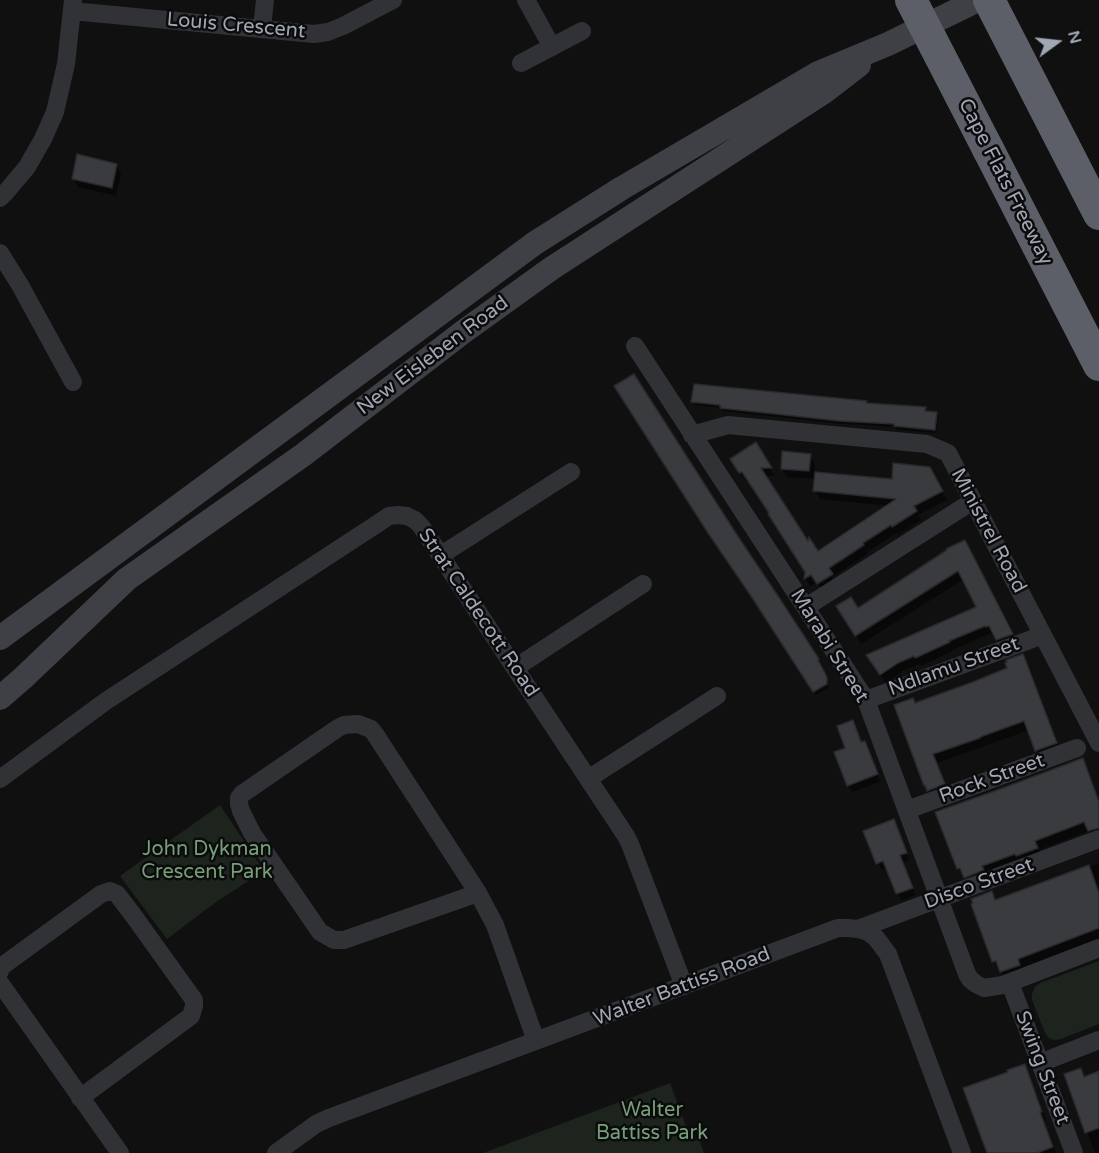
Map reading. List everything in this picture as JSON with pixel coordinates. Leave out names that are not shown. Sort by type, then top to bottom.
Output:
[{"type":"highway","name":"Cape Flats Freeway","points":[[911,0],[1099,365]]},
{"type":"highway","points":[[989,0],[1099,214]]},
{"type":"main road","name":"New Eisleben Road","points":[[0,638],[535,243],[622,188],[818,73],[888,44],[978,0]]},
{"type":"main road","name":"New Eisleben Road","points":[[0,698],[127,579],[303,455],[463,332],[552,268],[824,92],[888,44]]},
{"type":"street","points":[[262,28],[265,0]]},
{"type":"street","name":"Louis Crescent","points":[[73,5],[314,34],[328,32],[393,0]]},
{"type":"street","points":[[526,0],[552,47]]},
{"type":"street","points":[[0,198],[27,167],[55,112],[66,64],[73,5]]},
{"type":"street","points":[[521,63],[582,32]]},
{"type":"street","points":[[0,254],[20,285],[73,382]]},
{"type":"street","name":"Marabi Street","points":[[635,346],[866,700],[967,974],[976,984],[984,988],[1010,983]]},
{"type":"street","name":"Ministrel Road","points":[[692,435],[728,425],[927,444],[948,453],[1099,743]]},
{"type":"street","points":[[441,555],[571,472]]},
{"type":"street","points":[[806,607],[973,501]]},
{"type":"street","name":"Strat Caldecott Road","points":[[0,779],[106,701],[389,516],[406,516],[414,519],[421,526],[441,555],[630,844],[684,986]]},
{"type":"street","points":[[515,668],[643,584]]},
{"type":"street","name":"Ndlamu Street","points":[[866,700],[1042,635]]},
{"type":"street","points":[[588,779],[717,696]]},
{"type":"street","points":[[478,893],[344,940],[333,940],[321,932],[252,833],[241,811],[239,798],[338,728],[351,724],[371,729],[478,893],[495,925],[536,1041]]},
{"type":"street","name":"Rock Street","points":[[907,810],[1077,748]]},
{"type":"street","name":"Disco Street","points":[[858,929],[1099,839]]},
{"type":"street","points":[[0,971],[1,967],[101,894],[110,891],[117,894],[194,999],[191,1016],[81,1098]]},
{"type":"street","name":"Walter Battiss Road","points":[[276,1153],[329,1118],[838,928],[858,929]]},
{"type":"street","points":[[858,929],[876,938],[888,954],[962,1153]]},
{"type":"street","points":[[1010,983],[1099,948]]},
{"type":"street","points":[[0,983],[120,1153]]},
{"type":"street","name":"Swing Street","points":[[1010,983],[1074,1153]]},
{"type":"street","points":[[1040,1063],[1099,1040]]},
{"type":"green space","name":"John Dykman Crescent Park","points":[[220,805],[264,871],[216,902],[167,939],[120,876]]},
{"type":"green space","points":[[1099,961],[1099,1024],[1061,1039],[1049,1038],[1032,1000],[1035,987],[1040,983]]},
{"type":"green space","name":"Walter Battiss Park","points":[[670,1083],[692,1142],[699,1139],[704,1153],[483,1153]]},
{"type":"building","points":[[77,154],[117,164],[112,188],[72,179]]},
{"type":"building","points":[[634,374],[819,659],[827,677],[827,684],[813,692],[614,386]]},
{"type":"building","points":[[694,384],[867,401],[866,403],[926,407],[925,411],[937,412],[935,430],[720,408],[720,405],[691,402]]},
{"type":"building","points":[[756,442],[772,468],[761,468],[808,541],[809,537],[818,551],[896,499],[813,491],[815,472],[892,479],[893,463],[930,467],[943,491],[914,506],[917,511],[863,543],[864,545],[829,568],[833,574],[817,584],[811,575],[804,579],[805,572],[769,513],[742,472],[739,473],[730,459]]},
{"type":"building","points":[[782,451],[811,454],[809,471],[781,469]]},
{"type":"building","points":[[965,540],[1013,634],[996,640],[989,626],[985,626],[915,658],[914,656],[898,663],[880,675],[866,655],[976,607],[958,571],[855,636],[836,606],[851,597],[858,608],[946,549]]},
{"type":"building","points":[[1023,654],[1057,743],[1035,751],[1024,721],[933,754],[945,784],[927,791],[894,705],[913,698],[915,703],[973,682],[1007,668],[1006,660]]},
{"type":"building","points":[[853,720],[861,742],[865,741],[878,774],[847,786],[834,752],[845,748],[837,726]]},
{"type":"building","points":[[1083,758],[1099,802],[1099,828],[1088,831],[1084,822],[1035,841],[1038,848],[982,866],[984,870],[964,878],[960,868],[957,869],[935,812]]},
{"type":"building","points":[[894,819],[907,853],[900,855],[913,888],[896,894],[883,861],[876,864],[863,831]]},
{"type":"building","points":[[1089,865],[1099,893],[1099,928],[1018,959],[1020,965],[1000,972],[996,961],[992,962],[971,899],[992,891],[995,900]]},
{"type":"building","points":[[1025,1064],[1053,1147],[1037,1153],[987,1153],[963,1088]]},
{"type":"building","points":[[1081,1068],[1084,1077],[1099,1071],[1099,1128],[1085,1133],[1064,1074]]}]
